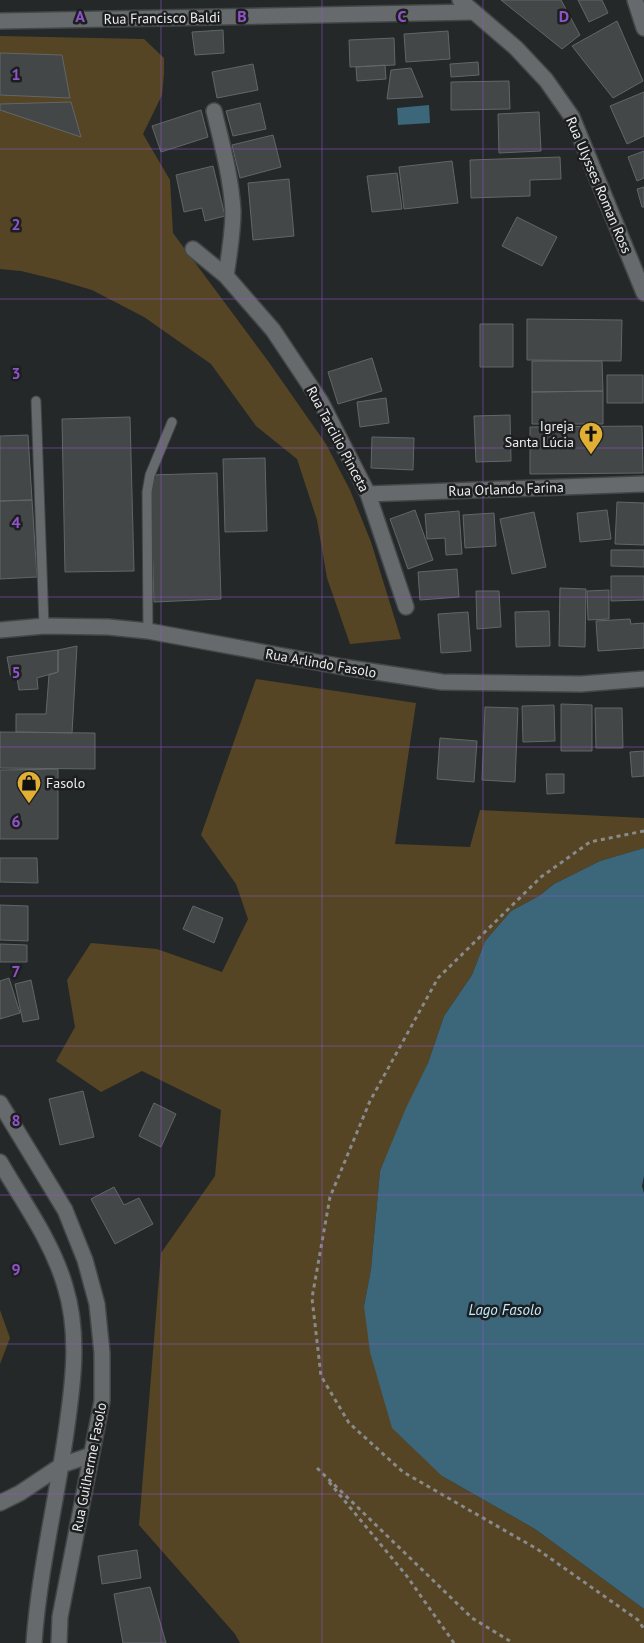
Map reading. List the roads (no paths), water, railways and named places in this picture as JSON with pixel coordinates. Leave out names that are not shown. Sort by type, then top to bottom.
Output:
[{"type":"street","name":"Rua Ulysses Roman Ross","points":[[460,0],[516,48],[546,80],[572,117],[644,293]]},
{"type":"street","points":[[635,0],[644,28]]},
{"type":"street","name":"Rua Francisco Baldi","points":[[0,22],[474,12]]},
{"type":"street","points":[[214,111],[229,176],[232,211],[232,237],[226,276]]},
{"type":"street","name":"Rua Tarcilio Pinceta","points":[[194,249],[226,276],[273,330],[321,402],[368,494],[406,607]]},
{"type":"street","name":"Rua Orlando Farina","points":[[368,494],[644,484]]},
{"type":"street","name":"Rua Arlindo Fasolo","points":[[0,630],[44,626],[108,627],[148,632],[343,667],[442,682],[581,684],[644,679]]},
{"type":"street","name":"Rua Guilherme Fasolo","points":[[0,1103],[64,1210],[85,1260],[97,1304],[102,1353],[102,1401],[60,1617],[59,1643]]},
{"type":"street","name":"Rua Guilherme Fasolo","points":[[0,1162],[56,1258],[66,1287],[73,1323],[74,1377],[34,1643]]},
{"type":"street","points":[[0,1503],[20,1493],[62,1465],[91,1455]]},
{"type":"lane","points":[[36,401],[44,626]]},
{"type":"lane","points":[[148,632],[147,492],[150,475],[172,422]]},
{"type":"water","points":[[429,105],[430,123],[398,125],[397,108]]},
{"type":"water","name":"Lago Fasolo","points":[[644,848],[644,1176],[642,1186],[644,1193],[644,1609],[535,1529],[442,1476],[392,1428],[370,1352],[364,1306],[371,1269],[380,1171],[406,1108],[428,1063],[444,1016],[472,975],[485,941],[511,911],[539,896],[554,884],[600,861]]},
{"type":"place","name":"Igreja Santa Lúcia","points":[[591,455]]},
{"type":"place","name":"Fasolo","points":[[29,804]]}]
